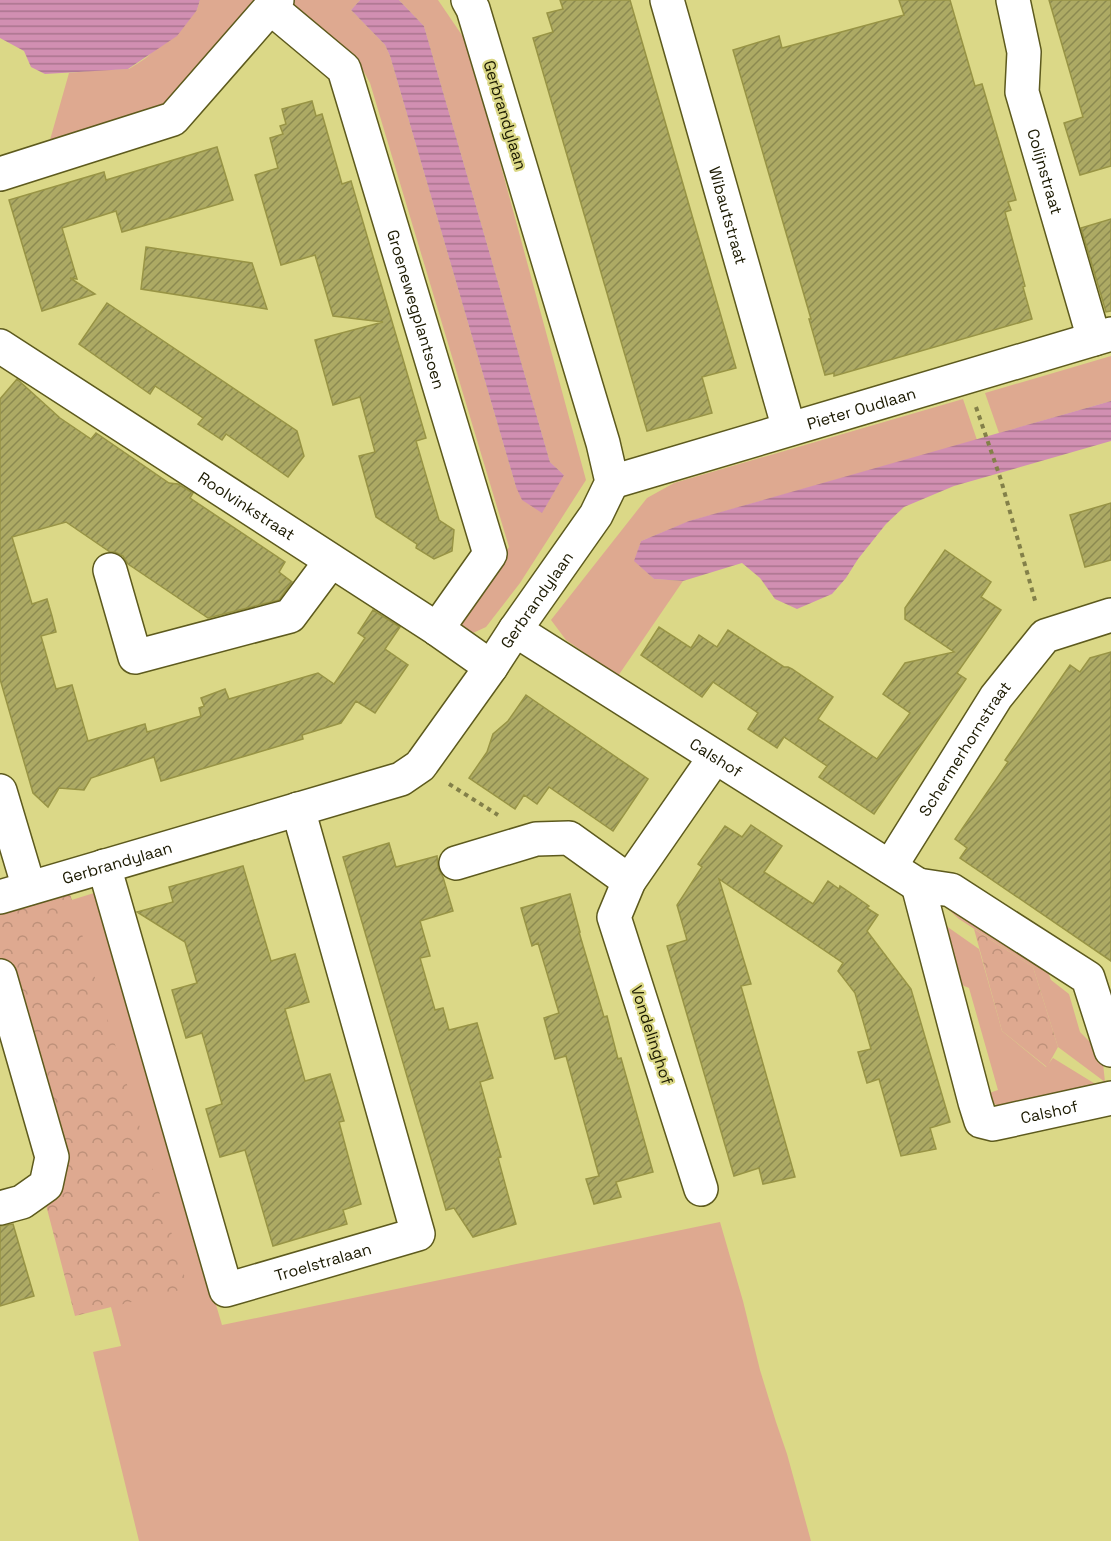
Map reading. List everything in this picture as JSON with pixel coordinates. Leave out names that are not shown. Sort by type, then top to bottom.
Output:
[{"type":"street","name":"Wibautstraat","points":[[667,0],[789,429]]},
{"type":"street","name":"Colijnstraat","points":[[1012,0],[1024,52],[1022,92],[1103,337]]},
{"type":"street","name":"Gerbrandylaan","points":[[15,892],[400,779],[420,766],[596,514],[612,482],[603,443],[476,3]]},
{"type":"street","points":[[0,174],[174,119],[274,4]]},
{"type":"street","name":"Groenewegplantsoen","points":[[274,4],[344,69],[490,554],[437,629]]},
{"type":"street","name":"Pieter Oudlaan","points":[[612,482],[1103,337]]},
{"type":"street","name":"Roolvinkstraat","points":[[0,346],[437,629],[491,667]]},
{"type":"street","points":[[110,570],[135,657],[290,616],[330,561]]},
{"type":"street","points":[[1045,636],[1111,615]]},
{"type":"street","name":"Calshof","points":[[515,630],[918,885],[951,890],[1088,978],[1111,1050]]},
{"type":"street","name":"Schermerhornstraat","points":[[890,867],[996,697],[1045,636]]},
{"type":"street","name":"Vondelinghof","points":[[701,1189],[614,917],[629,882],[715,758]]},
{"type":"street","points":[[0,791],[15,892]]},
{"type":"street","name":"Troelstralaan","points":[[104,866],[226,1290],[418,1234],[298,810]]},
{"type":"street","points":[[456,863],[536,839],[569,838],[629,882]]},
{"type":"street","name":"Calshof","points":[[918,885],[981,1121],[993,1124],[1111,1098]]},
{"type":"street","points":[[0,976],[52,1157],[46,1185],[22,1202],[0,1208]]},
{"type":"path","points":[[979,417],[1001,480],[1045,636]]},
{"type":"path","points":[[420,766],[536,839]]},
{"type":"green space","points":[[200,0],[255,0],[173,102],[48,147],[69,73],[129,69],[146,58],[197,10]]},
{"type":"green space","points":[[293,0],[360,0],[351,10],[385,45],[516,487],[564,475],[550,462],[424,26],[399,0],[438,0],[468,44],[586,480],[520,583],[486,627],[473,633],[456,622],[509,547],[370,83],[359,63],[331,45],[289,6]]},
{"type":"green space","points":[[1111,356],[1111,401],[999,433],[985,393]]},
{"type":"green space","points":[[963,399],[977,440],[690,521],[641,541],[635,561],[654,579],[683,581],[618,676],[566,640],[551,620],[647,498],[674,483]]},
{"type":"green space","points":[[94,893],[222,1325],[720,1222],[760,1370],[787,1454],[811,1541],[139,1541],[93,1352],[121,1346],[11,919]]},
{"type":"green space","points":[[70,894],[188,1288],[75,1316],[0,1029],[0,914]]},
{"type":"green space","points":[[960,905],[1046,967],[1051,980],[1069,994],[1080,1032],[1102,1054],[1105,1082],[1058,1047],[1033,967],[959,919],[948,909]]},
{"type":"green space","points":[[942,923],[979,949],[1002,1031],[1046,1067],[1053,1058],[1097,1085],[1003,1109],[993,1103],[989,1093],[998,1090],[969,988],[957,983]]},
{"type":"green space","points":[[974,929],[1033,967],[1058,1047],[1047,1067],[1002,1031]]},
{"type":"shaded area","points":[[0,0],[200,0],[197,10],[177,36],[128,69],[45,74],[31,67],[24,51],[0,38]]},
{"type":"shaded area","points":[[360,0],[399,0],[424,26],[550,462],[564,475],[542,513],[522,500],[516,487],[390,56],[385,45],[351,10]]},
{"type":"shaded area","points":[[1111,401],[1111,441],[954,486],[904,507],[886,524],[832,594],[797,609],[775,599],[760,578],[742,563],[683,581],[654,579],[634,561],[641,541],[689,521]]},
{"type":"building","points":[[560,0],[630,0],[736,368],[702,377],[712,413],[647,431],[533,38],[553,32],[547,13],[563,9]]},
{"type":"building","points":[[899,0],[950,0],[975,86],[982,84],[1016,200],[1008,202],[1011,210],[1005,212],[1032,319],[834,376],[834,373],[825,375],[733,50],[779,36],[782,48],[904,15]]},
{"type":"building","points":[[1049,0],[1111,0],[1111,166],[1080,175],[1064,123],[1083,117]]},
{"type":"building","points":[[312,101],[316,116],[322,114],[342,184],[351,181],[426,438],[416,441],[439,520],[454,530],[452,551],[434,559],[416,548],[417,544],[376,517],[359,456],[375,452],[360,397],[333,405],[315,340],[383,322],[333,316],[315,255],[281,265],[255,175],[278,168],[270,138],[283,134],[280,126],[286,124],[282,109]]},
{"type":"building","points":[[217,147],[233,200],[122,232],[116,211],[62,228],[77,279],[70,278],[95,294],[42,311],[9,200],[104,172],[106,180]]},
{"type":"building","points":[[1111,219],[1111,311],[1106,312],[1081,228]]},
{"type":"building","points":[[146,247],[252,263],[267,309],[141,289]]},
{"type":"building","points":[[107,303],[297,431],[304,456],[288,477],[226,434],[222,440],[198,424],[203,418],[155,386],[150,394],[79,344]]},
{"type":"building","points":[[17,379],[60,418],[91,439],[96,433],[169,483],[178,484],[193,493],[190,498],[285,562],[279,572],[292,582],[279,600],[208,618],[128,564],[123,556],[110,552],[66,522],[12,537],[32,604],[47,599],[52,616],[56,632],[41,636],[56,689],[72,685],[88,741],[145,724],[147,732],[201,716],[199,708],[204,706],[201,698],[225,689],[229,699],[318,673],[334,684],[365,638],[358,633],[373,610],[400,627],[385,649],[408,665],[375,713],[356,701],[341,723],[302,735],[303,739],[161,781],[154,757],[91,778],[84,790],[59,788],[48,807],[33,793],[0,679],[0,399]]},
{"type":"building","points":[[1111,503],[1111,560],[1085,567],[1070,515]]},
{"type":"building","points":[[945,550],[991,582],[981,597],[1001,610],[957,673],[966,679],[874,814],[819,777],[827,766],[784,737],[777,748],[748,729],[758,713],[713,682],[702,697],[641,655],[659,627],[691,648],[699,635],[717,647],[728,630],[833,697],[818,719],[877,759],[910,713],[883,694],[905,663],[954,652],[905,619],[905,608]]},
{"type":"building","points":[[1111,652],[1111,961],[960,858],[967,848],[955,839],[1008,762],[1005,760],[1070,665],[1080,672],[1090,658]]},
{"type":"building","points":[[526,695],[648,779],[613,831],[549,787],[537,804],[524,795],[515,809],[469,778],[487,752],[493,734],[508,721]]},
{"type":"building","points":[[751,825],[782,846],[764,872],[813,904],[828,881],[855,896],[878,915],[867,931],[911,989],[950,1122],[930,1128],[936,1149],[901,1156],[879,1079],[867,1083],[858,1052],[871,1049],[855,993],[838,971],[843,963],[719,879],[751,984],[741,986],[795,1177],[763,1184],[759,1168],[734,1176],[667,946],[687,940],[677,905],[702,867],[698,864],[725,826],[742,837]]},
{"type":"building","points":[[389,843],[396,867],[437,856],[438,868],[453,911],[420,921],[430,956],[420,958],[435,1010],[443,1008],[449,1030],[477,1023],[493,1078],[480,1082],[501,1157],[498,1158],[516,1224],[473,1237],[454,1208],[446,1210],[343,857]]},
{"type":"building","points":[[243,866],[271,961],[295,954],[309,1002],[285,1009],[305,1081],[330,1074],[344,1121],[339,1122],[361,1204],[343,1210],[347,1224],[273,1246],[245,1150],[220,1157],[206,1109],[222,1104],[202,1033],[186,1038],[172,990],[197,983],[185,942],[137,912],[173,902],[169,887]]},
{"type":"building","points":[[570,894],[604,1017],[607,1016],[618,1059],[621,1058],[653,1172],[616,1182],[621,1197],[594,1204],[586,1179],[599,1176],[566,1056],[555,1059],[544,1018],[559,1013],[538,943],[532,946],[521,908]]},
{"type":"building","points":[[13,1224],[34,1296],[0,1306],[0,1226]]}]
